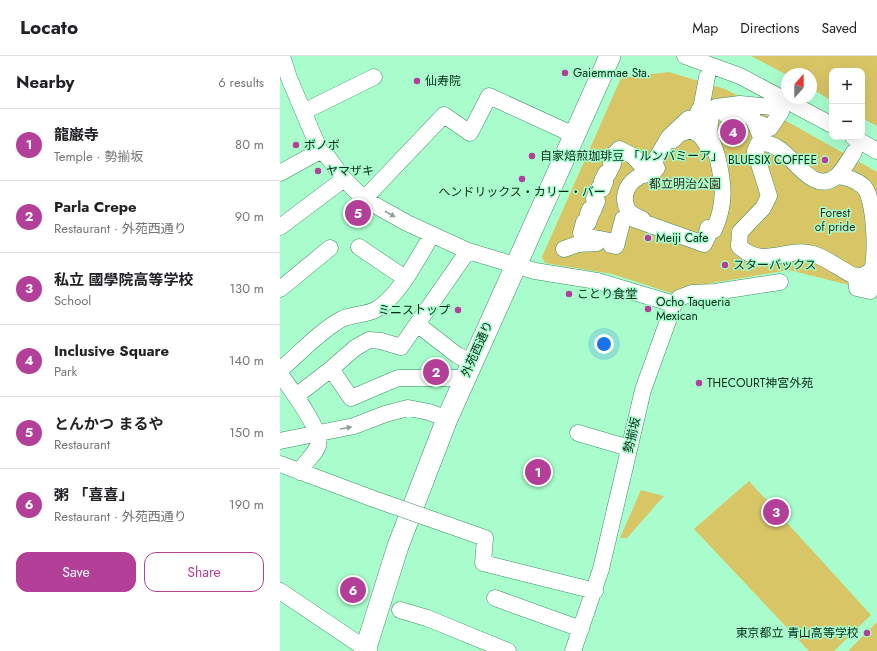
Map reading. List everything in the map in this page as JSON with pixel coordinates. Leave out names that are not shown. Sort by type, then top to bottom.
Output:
[{"type":"main road","name":"外苑西通り","points":[[367,650],[398,546],[447,420],[468,370],[610,56]]},
{"type":"street","points":[[282,56],[284,79],[305,111],[320,151],[327,156],[344,179],[364,199],[468,252],[535,270],[597,281],[674,304],[679,298],[692,293],[715,292],[780,282]]},
{"type":"street","points":[[685,56],[740,76],[829,123]]},
{"type":"street","points":[[305,111],[374,77]]},
{"type":"street","points":[[706,113],[699,110],[695,120],[688,119],[680,125],[669,137],[654,162],[647,167],[642,166],[633,156],[619,149],[617,154],[615,152],[608,174],[606,173],[602,181],[605,182],[602,189],[599,188],[594,199],[597,201],[593,211],[590,209],[588,214],[591,215],[588,223],[584,222],[581,230],[584,236],[610,242],[611,245],[616,246],[623,219],[628,217],[704,244],[708,236],[706,236],[708,228],[714,230],[721,214],[724,191],[713,142],[707,131],[707,77]]},
{"type":"street","points":[[364,199],[444,116],[470,133],[489,96],[574,135]]},
{"type":"street","points":[[696,133],[706,113],[716,107],[740,104],[777,110],[770,128],[761,124],[755,151],[768,196],[763,208],[740,232],[740,246],[747,254],[760,257],[776,257],[794,252],[811,253],[831,262],[856,277],[865,276],[876,268],[875,216],[871,200],[864,187],[843,176]]},
{"type":"street","points":[[713,142],[691,130],[679,134],[667,147],[661,162],[655,171],[640,176],[628,186],[624,200],[627,209],[634,216],[652,222],[684,228],[701,229],[711,219],[719,200],[718,170],[713,142],[715,128],[722,115],[742,114],[753,118],[757,138]]},
{"type":"street","points":[[757,138],[772,144],[816,181],[823,182],[843,176],[877,183]]},
{"type":"street","points":[[843,176],[853,145],[877,151]]},
{"type":"street","points":[[280,173],[320,151]]},
{"type":"street","points":[[632,158],[640,176]]},
{"type":"street","points":[[280,227],[344,179]]},
{"type":"street","points":[[564,249],[578,244],[614,243],[622,212],[627,209]]},
{"type":"street","points":[[280,370],[332,326],[343,319],[377,310],[391,297],[406,278],[432,235]]},
{"type":"street","points":[[359,247],[406,278]]},
{"type":"street","points":[[280,289],[330,248]]},
{"type":"street","points":[[296,396],[355,348],[369,340],[381,340],[401,347],[468,252]]},
{"type":"street","name":"勢揃坂","points":[[573,651],[595,591],[601,569],[643,390],[674,304]]},
{"type":"street","points":[[331,369],[351,398],[398,378],[468,370],[457,355],[416,324]]},
{"type":"street","points":[[280,374],[296,396],[317,433],[318,446],[300,472]]},
{"type":"street","points":[[280,441],[354,426],[385,414],[408,408],[429,412],[447,420]]},
{"type":"street","points":[[578,433],[629,448]]},
{"type":"street","points":[[280,464],[485,538],[483,563],[595,591]]},
{"type":"street","points":[[280,591],[367,650]]},
{"type":"street","points":[[495,598],[581,629]]},
{"type":"street","points":[[400,610],[427,618],[508,651]]},
{"type":"green space","points":[[751,56],[877,56],[877,126],[865,120],[865,68],[829,68],[829,99],[817,92],[817,68],[781,68],[781,72]]},
{"type":"green space","name":"都立明治公園","points":[[669,72],[725,89],[772,113],[877,172],[877,292],[789,270],[694,286],[671,293],[612,274],[545,263],[542,257],[621,78]]},
{"type":"green space","points":[[749,481],[871,615],[834,651],[809,651],[694,529]]},
{"type":"green space","points":[[641,490],[664,496],[627,538],[620,538]]},
{"type":"green space","name":"東京都立 青山高等学校","points":[[877,622],[877,651],[848,651]]},
{"type":"place","name":"Gaiemmae Sta.","points":[[565,73]]},
{"type":"place","name":"仙寿院","points":[[417,81]]},
{"type":"place","name":"Inclusive Square","points":[[733,132]]},
{"type":"place","name":"ボノボ","points":[[296,145]]},
{"type":"place","name":"自家焙煎珈琲豆 「ルンバミーア」","points":[[532,156]]},
{"type":"place","name":"BLUESIX COFFEE","points":[[825,160]]},
{"type":"place","name":"ヤマザキ","points":[[318,171]]},
{"type":"place","name":"ヘンドリックス・カリー・バー","points":[[522,179]]},
{"type":"place","name":"とんかつ まるや","points":[[358,213]]},
{"type":"place","name":"Meiji Cafe","points":[[648,238]]},
{"type":"place","name":"スターバックス","points":[[725,265]]},
{"type":"place","name":"ことり食堂","points":[[569,294]]},
{"type":"place","name":"Ocho Taqueria Mexican","points":[[648,309]]},
{"type":"place","name":"ミニストップ","points":[[458,310]]},
{"type":"place","name":"Parla Crepe","points":[[436,372]]},
{"type":"place","name":"THECOURT神宮外苑","points":[[699,383]]},
{"type":"place","name":"龍巌寺","points":[[538,472]]},
{"type":"place","name":"私立 國學院高等学校","points":[[776,512]]},
{"type":"place","name":"粥 「喜喜」","points":[[353,590]]},
{"type":"place","name":"東京都立 青山高等学校","points":[[867,633]]},
{"type":"park label","name":"Forest of pride","points":[[835,220]]}]
